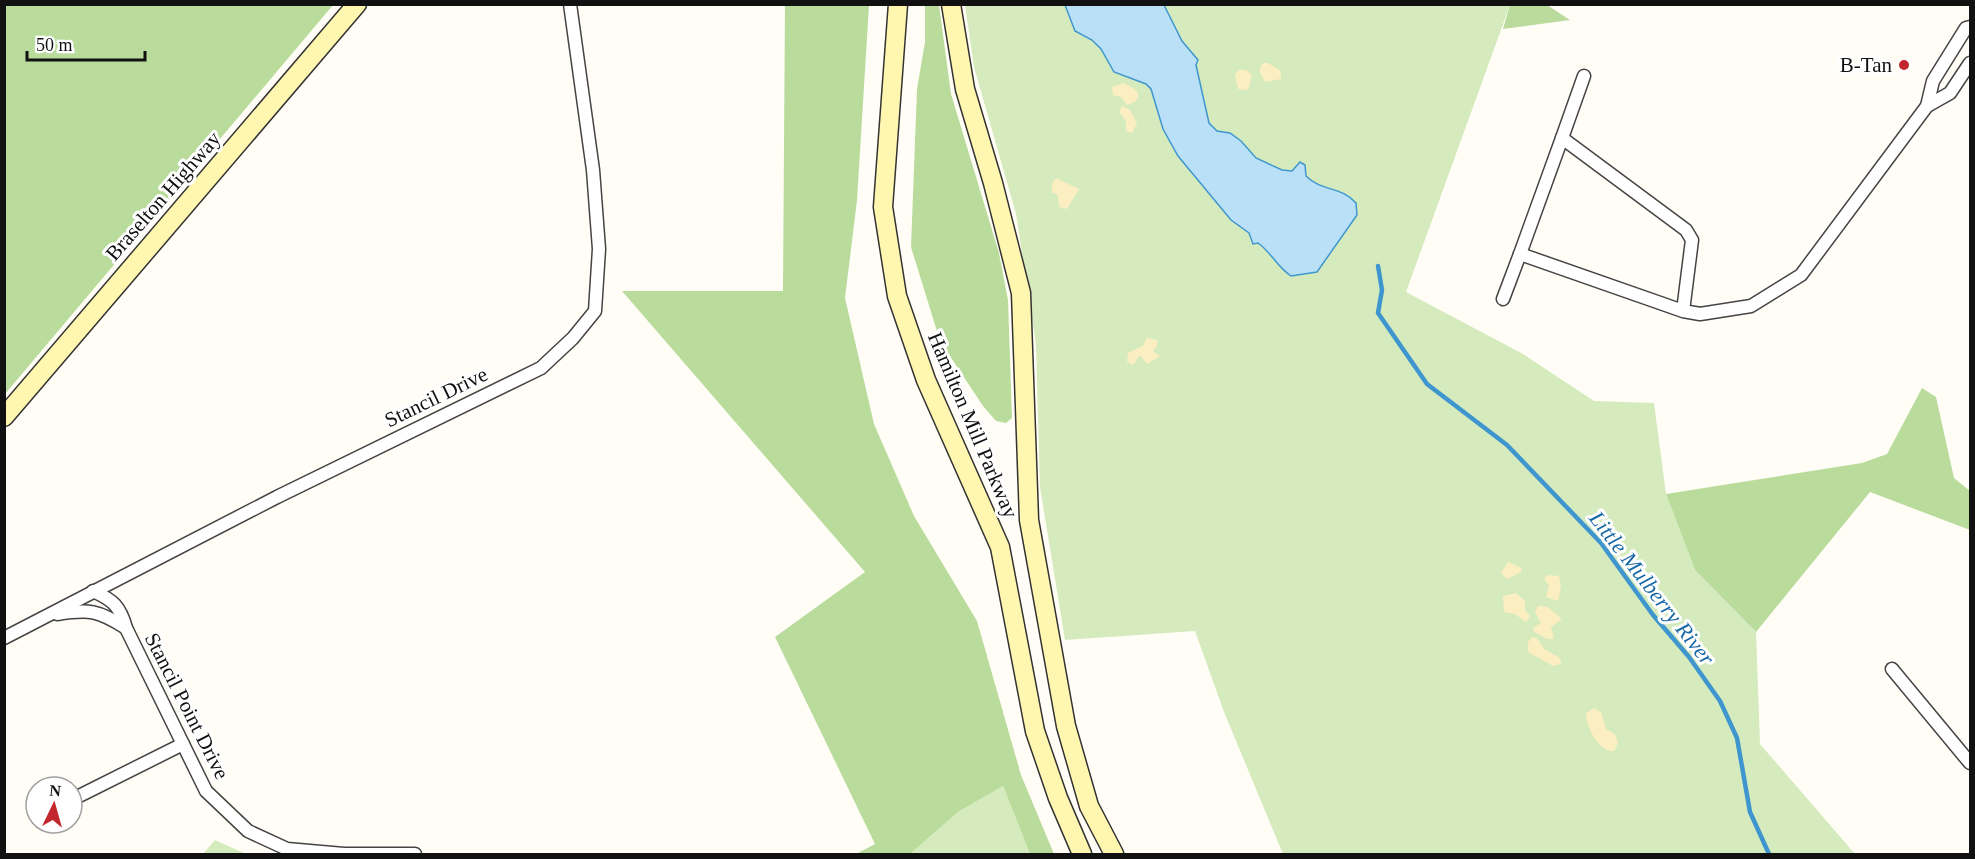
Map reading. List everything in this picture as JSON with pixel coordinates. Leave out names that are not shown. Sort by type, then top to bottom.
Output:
[{"type":"street","name":"Braselton Highway","points":[[4,417],[357,4]]},
{"type":"street","name":"Stancil Drive","points":[[4,638],[277,497],[541,368],[573,338],[595,312],[599,249],[593,170],[570,4]]},
{"type":"street","name":"Hamilton Mill Parkway","points":[[898,4],[883,207],[897,296],[926,380],[1000,547],[1035,732],[1058,798],[1082,855]]},
{"type":"street","name":"Hamilton Mill Parkway","points":[[951,4],[966,89],[1021,293],[1029,520],[1066,726],[1089,806],[1114,855]]},
{"type":"street","points":[[1520,254],[1700,314],[1751,306],[1801,275],[1927,106],[1933,81],[1966,28],[1971,27]]},
{"type":"street","points":[[1927,106],[1950,93],[1971,63]]},
{"type":"street","points":[[1503,299],[1584,76]]},
{"type":"street","points":[[1562,138],[1686,230],[1692,240],[1683,310]]},
{"type":"street","name":"Stancil Point Drive","points":[[93,591],[113,600],[121,610],[126,628],[206,791],[248,831],[287,849],[415,855]]},
{"type":"street","name":"Stancil Point Drive","points":[[46,616],[86,610],[104,614],[126,628]]},
{"type":"street","points":[[1892,669],[1971,763]]},
{"type":"street","points":[[84,794],[183,744]]},
{"type":"green space","points":[[4,5],[333,5],[5,394]]},
{"type":"green space","points":[[785,5],[869,5],[857,200],[845,298],[874,424],[914,516],[977,621],[1021,775],[1054,854],[1030,854],[1003,786],[958,812],[910,854],[856,854],[875,844],[775,637],[865,572],[622,291],[783,291]]},
{"type":"green space","points":[[925,5],[939,5],[951,94],[999,253],[1008,300],[1012,418],[1006,423],[996,421],[983,406],[940,341],[911,247],[917,89],[925,42]]},
{"type":"green space","points":[[965,5],[1510,5],[1406,292],[1523,354],[1594,401],[1654,403],[1666,494],[1695,570],[1756,632],[1760,744],[1855,854],[1283,854],[1224,712],[1195,631],[1065,640],[1040,487],[1036,345],[1016,214],[974,67]]},
{"type":"green space","points":[[1510,5],[1547,5],[1570,20],[1503,29]]},
{"type":"green space","points":[[1922,388],[1936,397],[1954,478],[1970,491],[1970,530],[1870,492],[1756,632],[1695,570],[1666,494],[1862,463],[1887,454]]},
{"type":"green space","points":[[1003,786],[1030,854],[910,854],[958,812]]},
{"type":"green space","points":[[215,840],[246,854],[203,854]]},
{"type":"sand","points":[[1263,63],[1268,63],[1281,71],[1281,79],[1265,82],[1259,70]]},
{"type":"sand","points":[[1239,70],[1246,70],[1252,75],[1248,90],[1238,89],[1235,74]]},
{"type":"sand","points":[[1124,83],[1136,90],[1139,96],[1135,102],[1127,105],[1121,97],[1113,95],[1112,87]]},
{"type":"sand","points":[[1122,106],[1130,110],[1137,123],[1132,133],[1126,131],[1126,121],[1119,112]]},
{"type":"sand","points":[[1056,178],[1079,189],[1067,209],[1059,207],[1058,195],[1052,192],[1052,184]]},
{"type":"sand","points":[[1147,338],[1157,340],[1157,346],[1153,351],[1160,356],[1147,364],[1140,355],[1133,365],[1127,362],[1128,353],[1143,346]]},
{"type":"sand","points":[[1508,562],[1522,568],[1521,572],[1507,579],[1501,573]]},
{"type":"sand","points":[[1548,575],[1559,576],[1561,586],[1558,601],[1546,597],[1549,586],[1544,578]]},
{"type":"sand","points":[[1516,593],[1525,601],[1525,610],[1530,616],[1526,622],[1515,614],[1504,612],[1503,596]]},
{"type":"sand","points":[[1538,606],[1548,607],[1562,619],[1551,627],[1554,639],[1547,639],[1533,631],[1534,627],[1541,623],[1535,612]]},
{"type":"sand","points":[[1532,637],[1537,638],[1544,649],[1560,658],[1561,664],[1553,666],[1528,652],[1528,642]]},
{"type":"sand","points":[[1594,708],[1601,712],[1606,729],[1615,734],[1618,743],[1614,751],[1603,747],[1594,738],[1586,713]]},
{"type":"water","points":[[1065,5],[1164,5],[1182,41],[1198,60],[1196,65],[1209,123],[1217,131],[1230,133],[1241,141],[1256,158],[1282,170],[1292,171],[1300,162],[1305,165],[1306,176],[1312,181],[1344,194],[1356,203],[1357,215],[1317,272],[1291,276],[1263,247],[1258,243],[1253,244],[1249,233],[1231,220],[1178,156],[1163,129],[1151,89],[1146,84],[1114,72],[1101,49],[1092,40],[1075,31]]},
{"type":"waterway","name":"Little Mulberry River","points":[[1378,266],[1382,290],[1378,313],[1427,384],[1507,445],[1601,543],[1720,701],[1737,738],[1750,812],[1769,854]]},
{"type":"place","name":"B-Tan","points":[[1904,65]]}]
